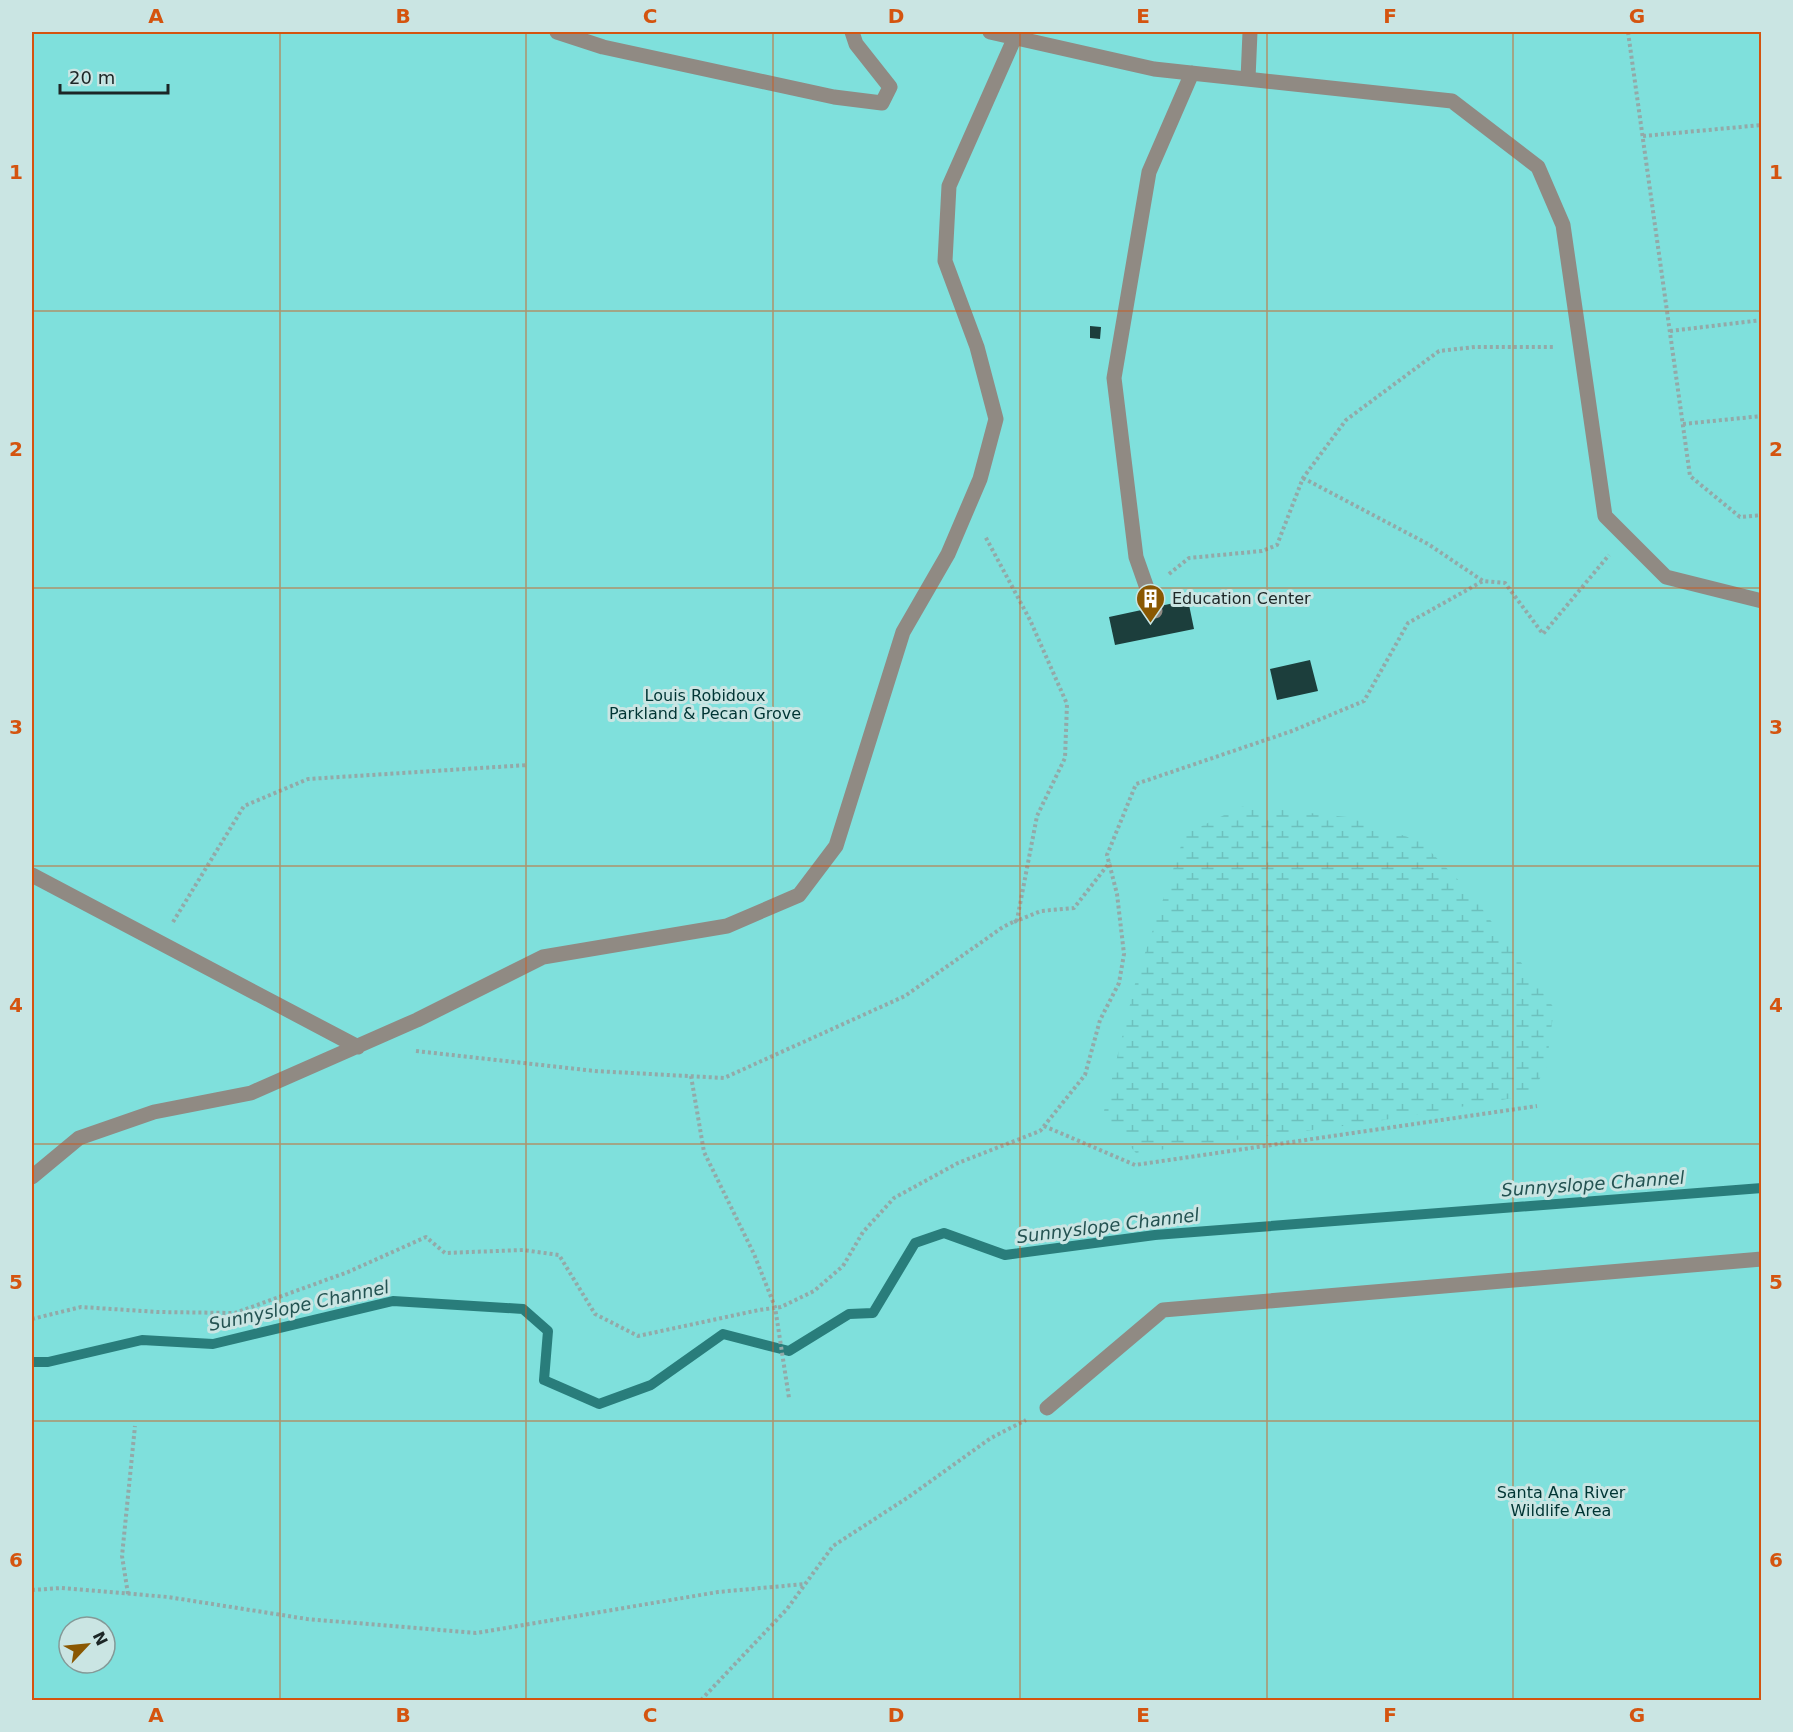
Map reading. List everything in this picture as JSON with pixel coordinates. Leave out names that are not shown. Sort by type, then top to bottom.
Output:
[{"type":"street","points":[[556,32],[614,50],[834,97],[882,103],[890,87],[856,44],[852,32]]},
{"type":"street","points":[[990,32],[1154,69],[1452,101],[1538,167],[1563,225],[1605,516],[1666,577],[1761,601]]},
{"type":"street","points":[[1248,79],[1250,32]]},
{"type":"street","points":[[32,1177],[79,1138],[154,1112],[251,1093],[417,1020],[543,957],[728,926],[799,895],[836,846],[903,632],[948,554],[980,479],[996,419],[976,347],[945,261],[949,186],[1015,37]]},
{"type":"street","points":[[1155,611],[1136,557],[1114,378],[1149,172],[1192,73]]},
{"type":"street","points":[[32,875],[358,1047]]},
{"type":"street","points":[[1047,1408],[1162,1310],[1761,1259]]},
{"type":"path","points":[[1628,32],[1690,476],[1740,518],[1761,515]]},
{"type":"path","points":[[1643,136],[1761,125]]},
{"type":"path","points":[[1670,331],[1761,320]]},
{"type":"path","points":[[1155,611],[1169,573],[1189,558],[1262,551],[1277,545],[1303,478],[1346,420],[1439,351],[1475,347],[1544,346],[1581,351]]},
{"type":"path","points":[[1683,424],[1761,416]]},
{"type":"path","points":[[1303,478],[1428,544],[1483,581],[1505,583],[1543,634],[1625,536]]},
{"type":"path","points":[[413,1051],[595,1071],[724,1078],[905,996],[1002,927],[1017,920],[1037,816],[1065,758],[1067,704],[1030,620],[969,504]]},
{"type":"path","points":[[32,1319],[81,1307],[158,1312],[235,1313],[348,1272],[426,1237],[445,1253],[523,1250],[559,1255],[595,1314],[638,1335],[781,1307],[814,1291],[843,1266],[863,1232],[894,1198],[957,1163],[1040,1131],[1085,1074],[1100,1020],[1119,983],[1124,954],[1117,894],[1107,855],[1136,784],[1292,731],[1364,701],[1408,623],[1483,581]]},
{"type":"path","points":[[160,944],[244,806],[308,779],[528,765]]},
{"type":"path","points":[[1002,927],[1041,911],[1074,908],[1110,862]]},
{"type":"path","points":[[692,1076],[704,1152],[753,1254],[775,1307],[789,1398]]},
{"type":"path","points":[[1044,1126],[1135,1165],[1538,1106]]},
{"type":"path","points":[[701,1701],[787,1609],[833,1546],[907,1498],[991,1438],[1047,1408]]},
{"type":"path","points":[[128,1594],[122,1556],[135,1426]]},
{"type":"path","points":[[32,1590],[62,1588],[168,1597],[307,1619],[476,1633],[718,1592],[805,1584]]},
{"type":"green space","name":"Louis Robidoux Parkland & Pecan Grove","points":[[32,32],[1761,32],[1761,1700],[32,1700]]},
{"type":"green space","points":[[1243,806],[1347,817],[1420,841],[1470,892],[1554,1008],[1546,1068],[1530,1095],[1366,1123],[1136,1153],[1103,1115],[1136,980],[1185,834]]},
{"type":"building","points":[[1090,326],[1101,327],[1100,339],[1090,338]]},
{"type":"building","name":"Education Center","points":[[1188,600],[1194,629],[1115,645],[1109,617]]},
{"type":"building","points":[[1310,660],[1318,691],[1277,700],[1270,669]]},
{"type":"waterway","name":"Sunnyslope Channel","points":[[32,1362],[48,1362],[142,1340],[213,1344],[393,1301],[523,1309],[548,1331],[544,1380],[599,1404],[651,1385],[723,1334],[789,1351],[849,1314],[873,1313],[915,1243],[944,1233],[1005,1255],[1155,1235],[1762,1188]]},
{"type":"place","name":"Education Center","points":[[1151,624]]},
{"type":"park label","name":"Santa Ana River Wildlife Area","points":[[1561,1501]]}]
